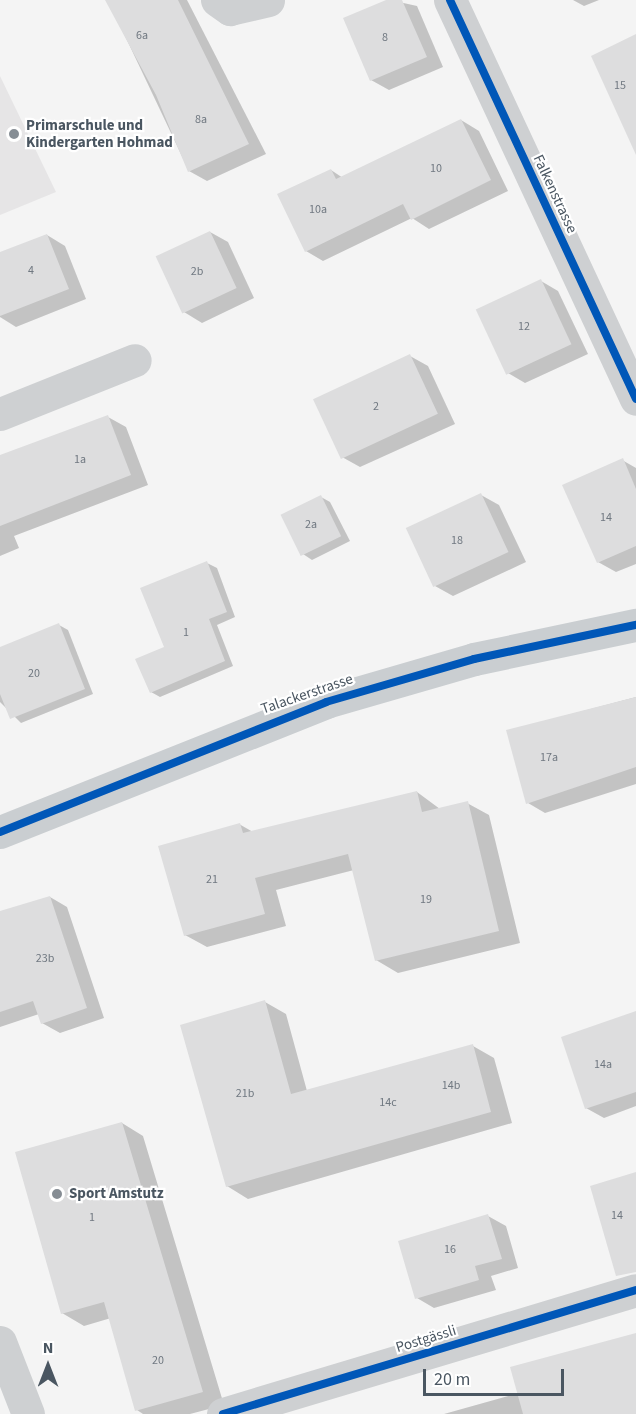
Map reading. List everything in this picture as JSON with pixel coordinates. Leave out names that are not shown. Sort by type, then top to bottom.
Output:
[{"type":"main road","name":"Talackerstrasse","points":[[0,832],[335,699],[474,658],[636,625]]},
{"type":"street","points":[[218,0],[230,9],[267,0]]},
{"type":"street","name":"Falkenstrasse","points":[[450,0],[636,399]]},
{"type":"street","points":[[0,414],[135,360]]},
{"type":"street","name":"Postgässli","points":[[223,1414],[636,1290]]},
{"type":"street","points":[[0,1342],[28,1414]]},
{"type":"shaded area","name":"Primarschule und Kindergarten Hohmad","points":[[0,76],[56,192],[0,215]]},
{"type":"building","points":[[105,0],[178,0],[249,144],[188,172],[156,95]]},
{"type":"building","points":[[386,0],[402,0],[427,57],[370,81],[343,18]]},
{"type":"building","points":[[636,34],[636,155],[591,56]]},
{"type":"building","points":[[461,119],[491,180],[411,220],[403,204],[305,252],[277,194],[331,169],[336,179]]},
{"type":"building","points":[[210,231],[237,288],[182,313],[156,256]]},
{"type":"building","points":[[47,234],[69,289],[0,316],[0,252]]},
{"type":"building","points":[[541,279],[571,344],[506,375],[476,309]]},
{"type":"building","points":[[410,354],[438,414],[341,459],[313,399]]},
{"type":"building","points":[[108,415],[131,475],[0,526],[0,455]]},
{"type":"building","points":[[623,458],[636,489],[636,546],[597,563],[562,485]]},
{"type":"building","points":[[481,493],[508,552],[433,587],[406,528]]},
{"type":"building","points":[[321,495],[341,536],[301,556],[281,515]]},
{"type":"building","points":[[207,561],[227,612],[209,619],[225,661],[150,693],[135,659],[164,647],[140,588]]},
{"type":"building","points":[[59,623],[85,689],[10,719],[0,694],[0,647]]},
{"type":"building","points":[[636,697],[636,767],[526,804],[506,730]]},
{"type":"building","points":[[417,791],[422,812],[468,801],[499,931],[375,961],[348,854],[255,878],[265,914],[184,936],[158,846],[240,823],[243,833]]},
{"type":"building","points":[[50,896],[87,1008],[41,1024],[33,1001],[0,1012],[0,911]]},
{"type":"building","points":[[265,1000],[291,1094],[473,1044],[491,1112],[226,1187],[180,1025]]},
{"type":"building","points":[[636,1011],[636,1092],[585,1109],[561,1037]]},
{"type":"building","points":[[122,1122],[203,1392],[135,1411],[104,1302],[61,1314],[15,1152]]},
{"type":"building","points":[[636,1172],[636,1272],[616,1276],[590,1186]]},
{"type":"building","points":[[488,1214],[502,1259],[475,1266],[479,1280],[415,1299],[398,1241]]},
{"type":"building","points":[[636,1333],[636,1414],[523,1414],[510,1367]]},
{"type":"cycle path","points":[[450,0],[636,399]]},
{"type":"cycle path","points":[[0,832],[326,702],[474,659],[636,625]]},
{"type":"cycle path","points":[[223,1414],[636,1290]]},
{"type":"place","name":"Primarschule und Kindergarten Hohmad","points":[[14,134]]},
{"type":"place","name":"Sport Amstutz","points":[[57,1194]]}]
